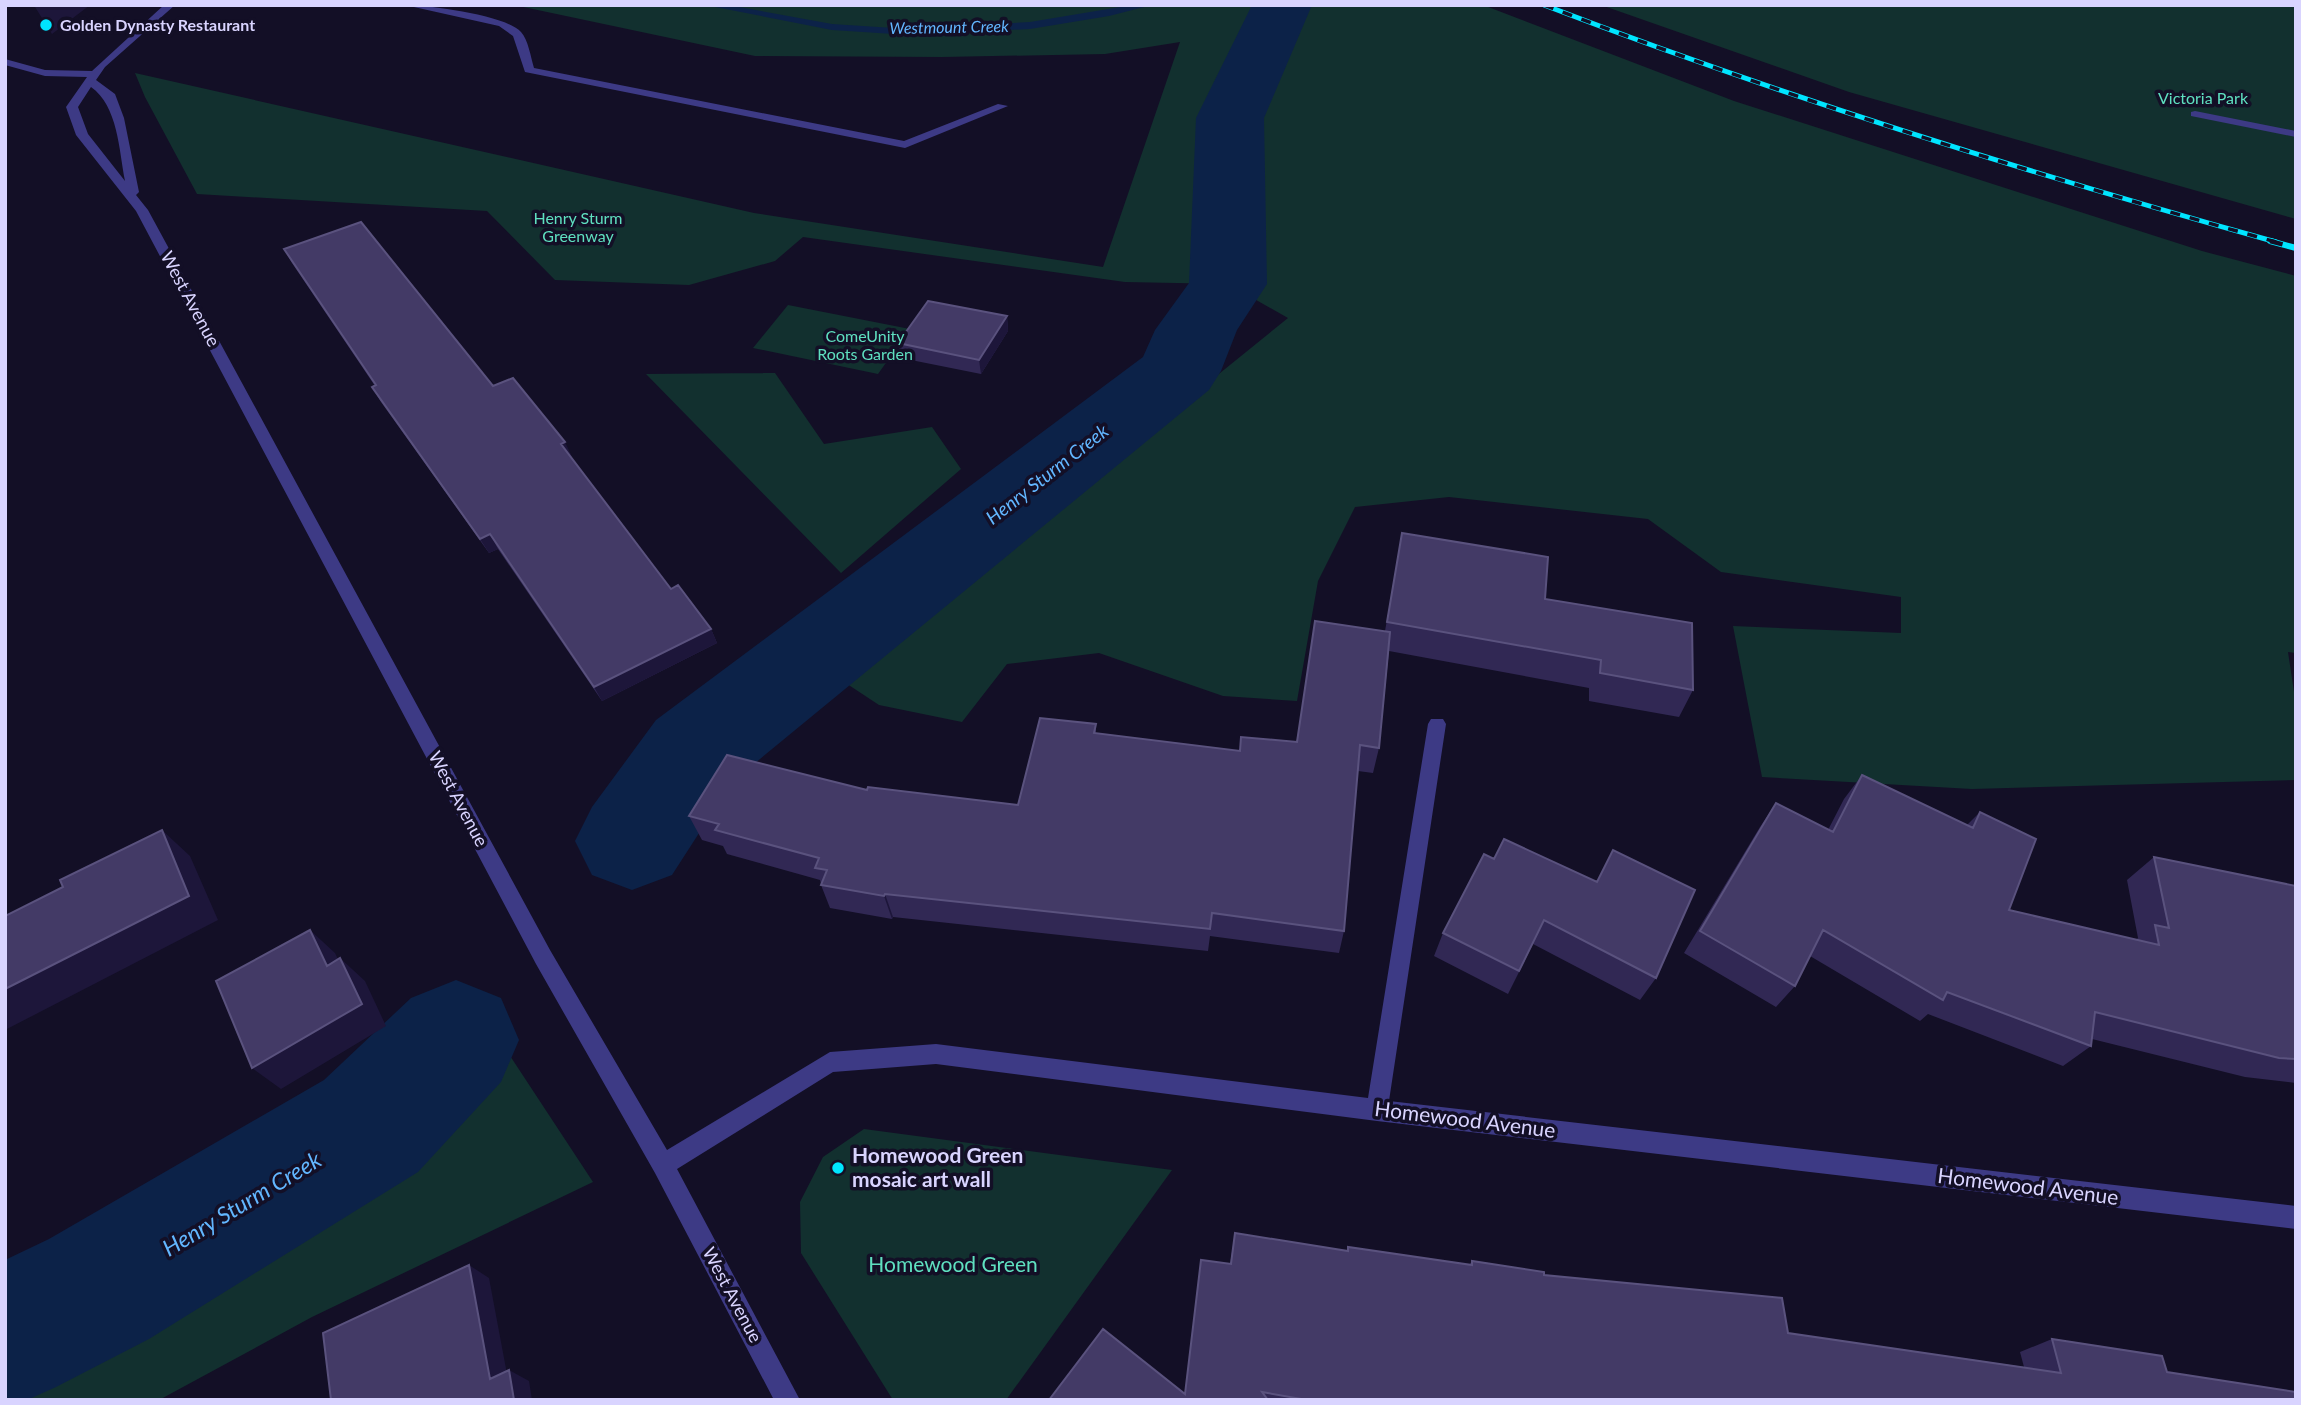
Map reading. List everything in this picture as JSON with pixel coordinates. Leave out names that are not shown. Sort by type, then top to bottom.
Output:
[{"type":"street","name":"West Avenue","points":[[170,5],[133,36],[94,78],[72,107],[82,135],[133,195],[543,957],[663,1165],[788,1400]]},
{"type":"street","points":[[410,5],[502,24],[518,34],[529,71],[905,145],[1002,106]]},
{"type":"street","points":[[5,62],[45,73],[94,78]]},
{"type":"street","name":"West Avenue","points":[[94,78],[109,94],[118,118],[133,195]]},
{"type":"street","points":[[2195,114],[2296,134]]},
{"type":"street","points":[[1377,1110],[1437,724]]},
{"type":"street","name":"Homewood Avenue","points":[[663,1165],[830,1062],[936,1054],[1377,1110],[2296,1218]]},
{"type":"green space","name":"Henry Sturm Greenway","points":[[514,5],[1483,5],[1734,101],[2202,251],[2296,276],[2296,653],[2288,652],[2296,705],[2296,780],[1972,789],[1762,777],[1733,626],[1901,633],[1901,597],[1721,572],[1648,519],[1449,497],[1355,507],[1318,581],[1297,701],[1223,696],[1099,653],[1007,664],[962,722],[879,705],[829,672],[1084,483],[1288,318],[1228,284],[1125,282],[803,237],[775,261],[689,285],[555,280],[487,211],[197,194],[135,73],[754,213],[1103,267],[1180,42],[1105,54],[755,56]]},
{"type":"green space","name":"Victoria Park","points":[[1601,5],[2296,5],[2296,219],[1849,92]]},
{"type":"green space","name":"ComeUnity Roots Garden","points":[[788,305],[910,329],[878,374],[753,348]]},
{"type":"green space","points":[[775,373],[824,444],[932,427],[961,469],[841,573],[646,374]]},
{"type":"green space","points":[[464,986],[593,1182],[312,1317],[159,1400],[5,1400],[5,1291],[399,1063]]},
{"type":"green space","name":"Homewood Green","points":[[864,1129],[1172,1170],[1006,1400],[893,1400],[801,1253],[800,1202],[823,1157]]},
{"type":"building","points":[[361,222],[493,386],[513,378],[565,442],[561,444],[671,589],[678,585],[711,629],[594,687],[490,534],[480,539],[372,387],[376,385],[284,249]]},
{"type":"building","points":[[928,301],[1007,316],[979,360],[898,343]]},
{"type":"building","points":[[1402,533],[1548,557],[1545,599],[1692,623],[1693,690],[1600,673],[1601,660],[1387,622]]},
{"type":"building","points":[[1315,621],[1390,632],[1379,748],[1360,745],[1344,931],[1212,913],[1210,929],[884,896],[821,885],[827,870],[815,868],[819,858],[715,830],[719,824],[689,816],[727,755],[867,790],[868,787],[1018,805],[1040,718],[1096,724],[1094,733],[1240,751],[1241,737],[1297,742]]},
{"type":"building","points":[[1862,775],[1973,828],[1980,812],[2036,839],[2009,910],[2159,945],[2155,925],[2169,928],[2154,857],[2296,886],[2296,1059],[2279,1058],[2095,1012],[2091,1046],[1947,992],[1943,1000],[1823,930],[1795,986],[1700,931],[1776,803],[1833,832]]},
{"type":"building","points":[[162,830],[189,896],[5,989],[5,916],[63,887],[60,880]]},
{"type":"building","points":[[1504,839],[1597,882],[1613,850],[1695,890],[1656,978],[1544,920],[1519,971],[1443,933],[1484,854],[1494,859]]},
{"type":"building","points":[[310,930],[327,966],[340,958],[362,1004],[252,1068],[216,981]]},
{"type":"building","points":[[1235,1233],[1348,1251],[1348,1247],[1472,1265],[1472,1261],[1544,1272],[1544,1275],[1782,1298],[1788,1333],[2061,1373],[2052,1339],[2162,1356],[2167,1372],[2296,1392],[2296,1400],[1307,1400],[1262,1392],[1268,1400],[1049,1400],[1103,1329],[1185,1394],[1201,1260],[1231,1264]]},
{"type":"building","points":[[469,1265],[490,1379],[509,1370],[514,1400],[331,1400],[323,1333]]},
{"type":"waterway","name":"Westmount Creek","points":[[710,5],[832,27],[909,32],[990,30],[1070,20],[1147,5]]},
{"type":"waterway","name":"Henry Sturm Creek","points":[[632,841],[694,751],[1179,371],[1196,330],[1228,284],[1230,118],[1282,5]]},
{"type":"waterway","name":"Henry Sturm Creek","points":[[5,1336],[99,1289],[371,1126],[456,1040]]},
{"type":"railway","points":[[1544,5],[1725,71],[1907,132],[2276,242]]},
{"type":"railway","points":[[2270,241],[2296,248]]},
{"type":"place","name":"Golden Dynasty Restaurant","points":[[46,25]]},
{"type":"place","name":"Homewood Green mosaic art wall","points":[[838,1168]]}]
